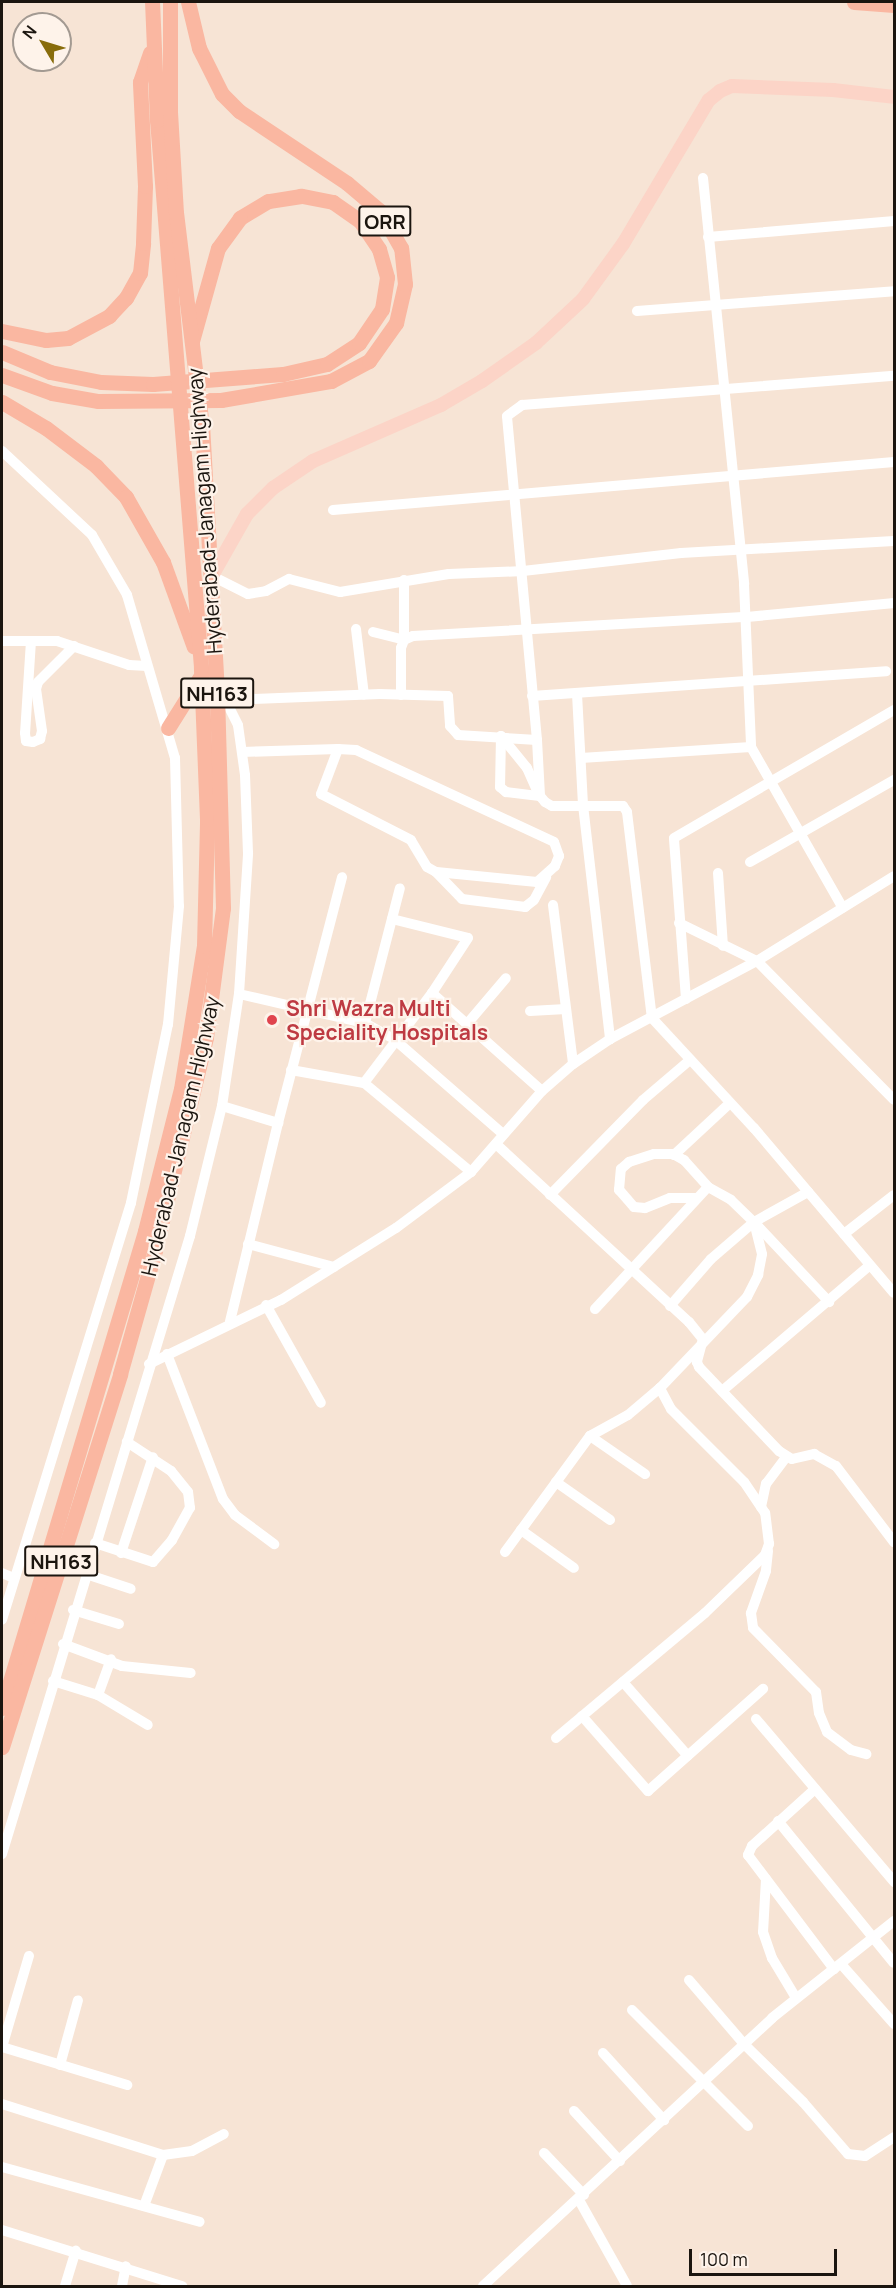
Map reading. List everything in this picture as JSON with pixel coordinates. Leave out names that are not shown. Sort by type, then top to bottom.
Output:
[{"type":"highway","name":"Hyderabad-Janagam Highway","points":[[2,1708],[145,1231],[194,1028],[208,883],[201,672],[153,44],[152,2]]},
{"type":"highway","name":"Hyderabad-Janagam Highway","points":[[2,1748],[120,1374],[155,1250],[206,1037],[223,908],[216,680],[202,428],[176,202],[170,2]]},
{"type":"highway","name":"ORR","points":[[2,375],[52,393],[98,401],[221,400],[331,381],[369,361],[396,323],[405,284],[400,248],[380,211],[347,183],[239,111],[222,94],[199,48],[188,2]]},
{"type":"highway","points":[[854,2],[894,6]]},
{"type":"highway","points":[[2,331],[46,340],[68,338],[103,320],[126,298],[140,273],[145,186],[140,82],[153,44]]},
{"type":"highway","name":"ORR","points":[[2,352],[50,372],[101,382],[153,384],[218,381],[327,364],[359,343],[382,309],[387,277],[379,249],[360,221],[333,202],[301,196],[268,201],[240,218],[218,248],[192,341]]},
{"type":"highway","points":[[2,402],[54,434],[96,466],[126,497],[163,562],[201,672],[168,728]]},
{"type":"main road","points":[[210,580],[247,514],[273,488],[313,461],[441,405],[482,381],[536,343],[583,299],[623,244],[709,100],[720,91],[732,86],[811,89],[894,97]]},
{"type":"street","points":[[703,178],[714,304],[727,391],[731,474],[747,617],[750,747],[768,782],[843,908]]},
{"type":"street","points":[[708,237],[894,220]]},
{"type":"street","points":[[637,311],[894,291]]},
{"type":"street","points":[[540,796],[523,572],[506,423],[514,409],[894,376]]},
{"type":"street","points":[[2,451],[92,535],[127,595],[147,666],[168,728],[179,800],[179,906],[168,1024],[149,1128],[131,1203],[2,1619]]},
{"type":"street","points":[[333,510],[731,474],[894,462]]},
{"type":"street","points":[[210,580],[241,593],[257,594],[289,579],[340,592],[449,574],[523,572],[681,553],[894,541]]},
{"type":"street","points":[[401,695],[404,580]]},
{"type":"street","points":[[373,632],[404,640],[747,617],[894,603]]},
{"type":"street","points":[[356,629],[364,695]]},
{"type":"street","points":[[2,641],[57,641],[129,665],[147,666]]},
{"type":"street","points":[[31,641],[25,732],[26,741],[33,742],[40,740],[42,731],[36,689],[38,682],[74,646]]},
{"type":"street","points":[[532,696],[748,683],[886,671]]},
{"type":"street","points":[[2,1854],[73,1610],[96,1544],[149,1364],[190,1236],[222,1106],[239,994],[248,853],[242,752],[238,725],[216,680]]},
{"type":"street","points":[[577,694],[583,805],[610,1039]]},
{"type":"street","points":[[226,700],[364,695],[448,696],[450,726],[454,733],[537,740]]},
{"type":"street","points":[[686,999],[674,838],[894,710]]},
{"type":"street","points":[[501,736],[503,790],[540,796]]},
{"type":"street","points":[[501,736],[527,768],[540,796],[552,806],[620,804],[627,812],[652,1018],[808,1191],[894,1293]]},
{"type":"street","points":[[581,758],[750,747]]},
{"type":"street","points":[[242,752],[338,748],[356,750],[554,842],[559,856],[534,900],[525,907],[462,899],[422,861],[411,840],[321,794],[338,748]]},
{"type":"street","points":[[750,862],[802,836],[894,780]]},
{"type":"street","points":[[436,872],[537,882],[546,877]]},
{"type":"street","points":[[718,873],[723,946]]},
{"type":"street","points":[[149,1364],[230,1321],[266,1305],[334,1267],[396,1228],[471,1172],[542,1091],[573,1064],[610,1039],[757,961],[894,876]]},
{"type":"street","points":[[230,1321],[291,1070],[309,1010],[342,878]]},
{"type":"street","points":[[365,1023],[400,888]]},
{"type":"street","points":[[553,905],[573,1064]]},
{"type":"street","points":[[364,1083],[394,1039],[432,993],[468,939],[392,918]]},
{"type":"street","points":[[679,923],[757,961],[894,1100]]},
{"type":"street","points":[[467,1024],[506,978]]},
{"type":"street","points":[[432,993],[542,1091]]},
{"type":"street","points":[[239,994],[365,1023],[394,1039],[503,1134]]},
{"type":"street","points":[[530,1011],[566,1009]]},
{"type":"street","points":[[550,1195],[643,1100],[690,1060]]},
{"type":"street","points":[[291,1070],[364,1083],[471,1172]]},
{"type":"street","points":[[674,1155],[730,1103]]},
{"type":"street","points":[[222,1106],[278,1124]]},
{"type":"street","points":[[496,1144],[703,1339],[703,1347],[697,1362],[699,1367],[786,1457]]},
{"type":"street","points":[[696,1198],[670,1198],[645,1208],[634,1207],[619,1190],[621,1169],[629,1162],[654,1154],[674,1155],[696,1169],[708,1186],[731,1200],[754,1222],[829,1302]]},
{"type":"street","points":[[595,1309],[708,1186]]},
{"type":"street","points":[[670,1306],[711,1259],[754,1222],[808,1191]]},
{"type":"street","points":[[844,1234],[894,1195]]},
{"type":"street","points":[[505,1552],[590,1436],[628,1415],[660,1388],[703,1347],[740,1306],[758,1275],[762,1254],[754,1222]]},
{"type":"street","points":[[249,1244],[334,1267]]},
{"type":"street","points":[[722,1391],[870,1265]]},
{"type":"street","points":[[266,1305],[321,1403]]},
{"type":"street","points":[[167,1354],[223,1499],[235,1515],[274,1544]]},
{"type":"street","points":[[660,1388],[671,1409],[744,1482],[761,1507],[770,1527],[766,1571],[751,1613],[753,1628],[816,1692],[819,1713],[827,1732],[851,1750],[866,1754]]},
{"type":"street","points":[[590,1436],[645,1474]]},
{"type":"street","points":[[96,1544],[153,1562],[185,1521],[188,1492],[153,1457],[127,1442]]},
{"type":"street","points":[[761,1507],[766,1484],[786,1457],[814,1454],[836,1466],[894,1542]]},
{"type":"street","points":[[121,1553],[153,1457]]},
{"type":"street","points":[[556,1482],[610,1520]]},
{"type":"street","points":[[521,1530],[574,1568]]},
{"type":"street","points":[[556,1738],[705,1613],[765,1555],[769,1544]]},
{"type":"street","points":[[2,1573],[14,1578]]},
{"type":"street","points":[[86,1574],[131,1589]]},
{"type":"street","points":[[73,1610],[119,1624]]},
{"type":"street","points":[[63,1644],[111,1659],[122,1666],[191,1673]]},
{"type":"street","points":[[98,1695],[111,1659]]},
{"type":"street","points":[[53,1681],[98,1695],[148,1725]]},
{"type":"street","points":[[623,1682],[688,1756]]},
{"type":"street","points":[[582,1716],[648,1791],[763,1689]]},
{"type":"street","points":[[756,1719],[894,1882]]},
{"type":"street","points":[[816,1789],[778,1821],[748,1855],[837,1966],[894,2024]]},
{"type":"street","points":[[778,1821],[894,1963]]},
{"type":"street","points":[[766,1879],[763,1932],[772,1958],[796,1998]]},
{"type":"street","points":[[483,2286],[581,2198],[744,2044],[796,1998],[894,1921]]},
{"type":"street","points":[[29,1956],[2,2047],[127,2085]]},
{"type":"street","points":[[689,1980],[744,2044],[803,2102],[848,2154],[865,2156],[894,2137]]},
{"type":"street","points":[[60,2065],[78,2000]]},
{"type":"street","points":[[632,2010],[748,2126]]},
{"type":"street","points":[[603,2053],[664,2120]]},
{"type":"street","points":[[2,2104],[163,2154],[192,2151],[224,2134]]},
{"type":"street","points":[[574,2111],[620,2161]]},
{"type":"street","points":[[544,2153],[581,2198],[627,2286]]},
{"type":"street","points":[[144,2206],[163,2154]]},
{"type":"street","points":[[2,2167],[200,2222]]},
{"type":"street","points":[[2,2230],[126,2266],[182,2286]]},
{"type":"street","points":[[65,2286],[76,2251]]},
{"type":"street","points":[[122,2286],[126,2266]]},
{"type":"place","name":"Shri Wazra Multi Speciality Hospitals","points":[[272,1020]]}]
